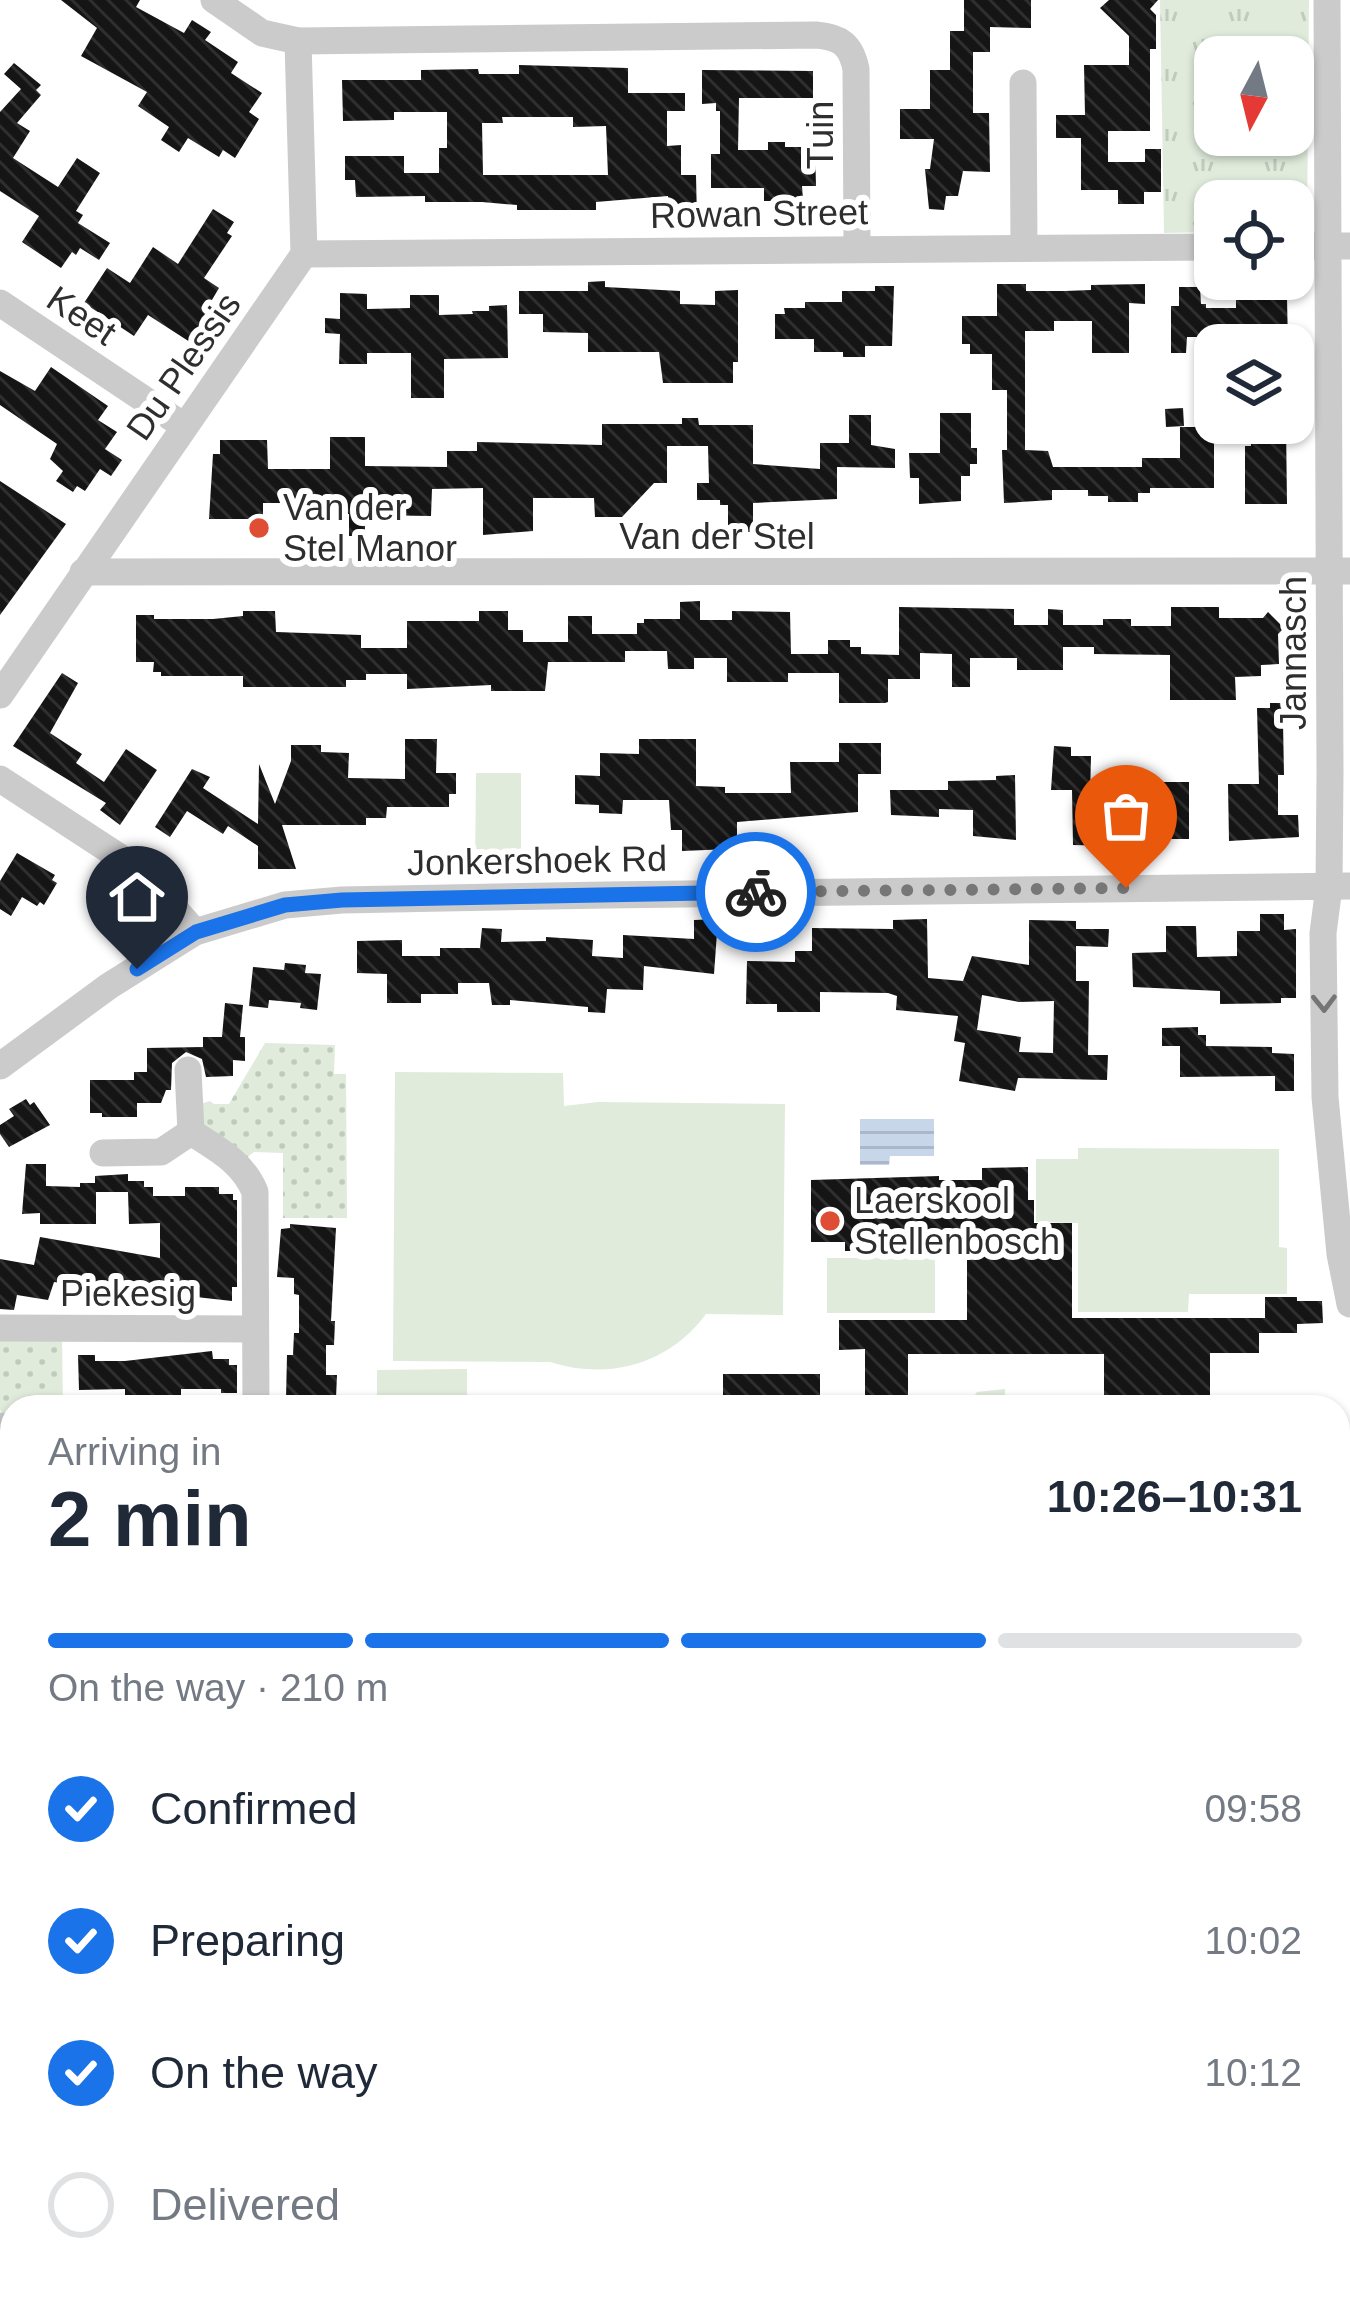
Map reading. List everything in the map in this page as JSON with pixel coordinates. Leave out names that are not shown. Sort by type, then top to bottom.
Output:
[{"type":"street","points":[[214,0],[262,33],[298,40],[304,254]]},
{"type":"street","name":"Jannasch","points":[[1327,0],[1339,246],[1340,886],[1323,933],[1325,1097],[1340,1254],[1350,1304]]},
{"type":"street","name":"Tuin","points":[[298,40],[828,36],[847,46],[856,69],[857,248]]},
{"type":"street","points":[[1023,83],[1024,248]]},
{"type":"street","name":"Rowan Street","points":[[304,254],[1194,247]]},
{"type":"street","name":"Du Plessis","points":[[0,695],[304,254]]},
{"type":"street","name":"Keet","points":[[0,303],[184,426]]},
{"type":"street","name":"Van der Stel","points":[[83,572],[1339,572]]},
{"type":"street","points":[[0,779],[142,871],[196,932]]},
{"type":"street","name":"Jonkershoek Rd","points":[[0,1066],[110,986],[196,932],[285,905],[342,900],[1340,886]]},
{"type":"street","points":[[188,1070],[191,1132]]},
{"type":"street","points":[[103,1153],[161,1152],[191,1132]]},
{"type":"street","points":[[191,1132],[232,1159],[254,1192],[256,1395]]},
{"type":"street","name":"Piekesig","points":[[0,1328],[255,1329]]},
{"type":"green space","points":[[1160,0],[1309,0],[1309,36],[1194,36],[1194,156],[1308,156],[1307,180],[1194,180],[1194,232],[1164,233]]},
{"type":"green space","points":[[476,773],[521,773],[521,870],[475,870]]},
{"type":"green space","points":[[265,1043],[335,1045],[334,1074],[346,1074],[347,1218],[283,1218],[283,1153],[254,1152],[245,1159],[199,1124],[197,1105],[229,1104]]},
{"type":"green space","points":[[395,1072],[563,1073],[564,1106],[598,1102],[785,1104],[783,1315],[706,1314],[656,1356],[616,1368],[594,1370],[550,1362],[393,1361]]},
{"type":"green space","points":[[1078,1148],[1279,1149],[1279,1247],[1287,1248],[1287,1294],[1189,1294],[1188,1312],[1078,1312],[1078,1223],[1036,1222],[1036,1159],[1078,1159]]},
{"type":"green space","points":[[827,1258],[935,1258],[935,1313],[827,1313]]},
{"type":"green space","points":[[62,1338],[63,1395],[0,1395],[0,1339]]},
{"type":"green space","points":[[467,1369],[467,1395],[377,1395],[377,1370]]},
{"type":"green space","points":[[1005,1389],[1005,1395],[975,1395]]},
{"type":"water","points":[[860,1119],[934,1119],[934,1156],[890,1156],[889,1165],[860,1165]]},
{"type":"building","points":[[61,0],[140,0],[136,7],[184,33],[192,20],[211,32],[205,40],[238,62],[231,73],[262,93],[249,112],[259,119],[235,158],[223,150],[219,157],[188,138],[179,152],[161,140],[169,127],[138,106],[147,92],[81,56],[97,28]]},
{"type":"building","points":[[964,0],[1031,0],[1031,28],[990,27],[990,52],[973,52],[973,113],[989,113],[990,172],[963,171],[958,196],[946,196],[944,210],[929,209],[925,169],[930,169],[934,139],[900,139],[900,109],[930,109],[930,70],[950,70],[950,31],[964,31]]},
{"type":"building","points":[[1109,0],[1158,0],[1150,9],[1156,15],[1156,49],[1150,49],[1150,131],[1108,131],[1108,162],[1145,162],[1145,149],[1161,149],[1161,192],[1144,192],[1144,204],[1118,204],[1118,190],[1081,190],[1081,138],[1056,138],[1056,115],[1085,115],[1084,65],[1129,65],[1129,36],[1100,8]]},
{"type":"building","points":[[14,63],[41,85],[36,90],[41,95],[17,123],[30,131],[13,158],[58,187],[77,158],[100,173],[76,211],[83,215],[78,223],[110,243],[99,260],[80,248],[61,268],[22,242],[39,216],[0,191],[0,112],[21,89],[4,74]]},
{"type":"building","points":[[519,65],[628,68],[628,93],[685,93],[685,111],[667,111],[667,146],[681,145],[681,175],[696,175],[697,220],[668,220],[668,196],[596,202],[596,210],[517,210],[517,205],[425,202],[425,196],[356,197],[355,180],[345,180],[345,156],[404,156],[404,173],[439,173],[439,148],[447,148],[447,112],[394,112],[394,120],[343,121],[342,80],[421,80],[421,70],[519,74]],"holes":[[[502,117],[573,117],[573,127],[606,126],[608,175],[483,175],[482,123],[503,123]]]},
{"type":"building","points":[[702,70],[813,71],[813,98],[739,98],[738,150],[768,150],[768,142],[815,147],[816,186],[802,186],[803,200],[792,200],[792,214],[775,214],[775,201],[764,201],[764,188],[711,188],[711,154],[720,154],[720,111],[716,103],[702,104]]},
{"type":"building","points":[[213,209],[234,222],[227,233],[232,236],[204,278],[219,288],[206,310],[212,314],[193,344],[148,315],[134,336],[84,303],[107,268],[130,283],[153,247],[178,264]]},
{"type":"building","points":[[605,281],[605,287],[680,291],[680,304],[715,305],[715,291],[738,290],[738,362],[733,362],[733,383],[663,383],[659,352],[588,352],[588,333],[543,332],[543,314],[519,314],[519,291],[588,291],[588,282]]},
{"type":"building","points":[[997,284],[1026,284],[1026,291],[1065,291],[1091,290],[1091,285],[1145,284],[1145,304],[1129,303],[1129,353],[1092,353],[1092,321],[1054,321],[1054,331],[1025,331],[1025,450],[1048,451],[1053,467],[1142,467],[1142,458],[1180,458],[1180,427],[1194,427],[1194,444],[1214,444],[1214,488],[1150,488],[1150,493],[1138,493],[1138,502],[1108,502],[1108,496],[1088,496],[1088,490],[1052,490],[1052,500],[1004,503],[1007,390],[992,390],[992,354],[970,354],[970,344],[962,344],[962,316],[997,316]]},
{"type":"building","points":[[875,286],[894,286],[892,346],[865,346],[865,357],[843,357],[843,352],[814,352],[814,339],[775,339],[775,314],[785,314],[784,308],[805,308],[805,302],[842,302],[842,291],[875,291]]},
{"type":"building","points":[[1179,287],[1194,287],[1194,300],[1201,300],[1206,308],[1236,308],[1236,300],[1287,300],[1288,324],[1194,324],[1186,353],[1171,353],[1171,306],[1179,306]]},
{"type":"building","points":[[340,293],[367,294],[367,309],[410,308],[410,295],[439,295],[439,315],[473,314],[489,311],[489,306],[507,305],[508,358],[444,359],[444,398],[411,398],[411,353],[367,353],[367,364],[339,364],[340,334],[325,333],[325,318],[340,319]]},
{"type":"building","points":[[51,367],[108,406],[98,420],[117,432],[105,449],[122,460],[111,476],[100,469],[85,491],[77,486],[73,492],[56,481],[63,471],[50,459],[57,444],[0,405],[0,371],[35,391]]},
{"type":"building","points":[[1183,408],[1184,426],[1166,427],[1165,409]]},
{"type":"building","points":[[940,413],[971,413],[971,448],[977,448],[977,464],[970,464],[970,476],[961,476],[961,501],[919,504],[919,478],[910,478],[909,453],[940,453]]},
{"type":"building","points":[[849,415],[871,415],[871,445],[895,449],[895,468],[837,467],[837,499],[753,503],[753,532],[728,532],[728,505],[720,505],[720,500],[697,500],[697,483],[709,483],[708,446],[667,446],[667,483],[654,483],[622,517],[595,517],[594,498],[533,498],[533,531],[483,535],[483,488],[432,489],[431,516],[365,515],[365,536],[349,536],[349,514],[339,514],[339,503],[263,503],[263,519],[209,519],[213,454],[220,454],[220,440],[267,440],[268,469],[330,469],[330,437],[365,437],[365,466],[447,467],[447,451],[477,451],[477,442],[602,445],[602,424],[682,424],[682,418],[698,418],[699,425],[753,425],[753,464],[820,469],[820,443],[849,443]]},
{"type":"building","points":[[1286,444],[1287,504],[1245,504],[1245,446]]},
{"type":"building","points":[[0,481],[66,524],[0,615]]},
{"type":"building","points":[[700,601],[700,620],[732,620],[732,611],[790,612],[791,654],[828,654],[828,640],[850,640],[850,647],[861,647],[861,654],[899,655],[899,607],[1014,609],[1014,625],[1048,625],[1048,609],[1063,610],[1063,625],[1131,619],[1131,626],[1171,626],[1171,607],[1219,607],[1219,618],[1263,618],[1268,612],[1284,628],[1278,634],[1279,664],[1261,665],[1261,676],[1235,677],[1236,700],[1170,700],[1170,655],[1094,654],[1094,647],[1063,647],[1063,670],[1017,670],[1017,658],[970,658],[970,687],[952,687],[952,654],[920,653],[920,679],[888,679],[885,703],[839,703],[839,673],[788,673],[788,682],[727,682],[727,658],[694,658],[694,669],[668,669],[667,651],[625,651],[625,662],[548,662],[545,691],[491,691],[491,685],[407,689],[407,674],[366,674],[366,680],[346,680],[346,687],[243,687],[243,676],[161,676],[153,672],[154,662],[136,662],[136,615],[213,619],[243,616],[243,611],[275,611],[276,632],[361,635],[361,648],[407,648],[407,621],[479,621],[479,611],[508,611],[508,630],[523,630],[523,642],[568,642],[568,616],[592,616],[592,634],[637,634],[637,623],[644,619],[680,619],[680,602]]},
{"type":"building","points":[[62,673],[78,683],[50,733],[82,754],[76,763],[104,782],[126,749],[157,770],[120,825],[100,810],[106,803],[13,746]]},
{"type":"building","points":[[1270,703],[1291,703],[1291,722],[1283,722],[1284,775],[1278,775],[1278,815],[1298,815],[1299,837],[1229,841],[1228,784],[1259,784],[1257,708],[1270,708]]},
{"type":"building","points":[[405,739],[437,739],[436,773],[456,773],[456,794],[449,794],[449,807],[387,807],[386,818],[366,818],[366,825],[282,825],[296,869],[258,869],[258,846],[228,826],[223,834],[187,811],[170,837],[155,827],[192,769],[210,777],[203,788],[258,824],[259,764],[275,804],[291,761],[291,745],[321,745],[321,752],[349,753],[348,778],[405,779]]},
{"type":"building","points":[[639,739],[696,739],[696,786],[725,787],[725,793],[791,793],[790,762],[839,762],[839,743],[881,743],[881,774],[858,774],[858,812],[737,822],[737,840],[730,840],[730,849],[682,851],[682,830],[671,830],[669,800],[623,800],[622,814],[599,813],[599,805],[575,804],[575,775],[600,776],[600,753],[639,754]]},
{"type":"building","points":[[1054,746],[1071,747],[1071,756],[1091,756],[1090,799],[1136,803],[1135,835],[1112,835],[1112,846],[1073,845],[1072,790],[1051,790]]},
{"type":"building","points":[[1015,775],[1016,840],[973,836],[973,810],[939,809],[939,817],[891,815],[890,790],[948,790],[948,781]]},
{"type":"building","points":[[1152,782],[1189,782],[1189,839],[1169,839],[1169,813],[1152,813]]},
{"type":"building","points":[[17,853],[55,875],[52,880],[57,883],[44,905],[22,897],[11,916],[0,909],[0,881]]},
{"type":"building","points":[[1260,914],[1284,914],[1284,930],[1296,929],[1296,998],[1281,998],[1281,1003],[1220,1004],[1220,991],[1133,987],[1132,953],[1166,952],[1166,926],[1196,926],[1197,957],[1237,956],[1237,931],[1260,931]]},
{"type":"building","points":[[718,919],[714,974],[644,966],[643,990],[607,989],[605,1013],[588,1012],[588,1007],[510,1000],[510,1005],[492,1005],[489,983],[458,983],[458,994],[421,994],[421,1003],[387,1003],[387,974],[357,973],[357,941],[402,940],[402,956],[440,956],[440,948],[480,948],[482,928],[502,929],[501,942],[546,941],[546,937],[593,940],[592,956],[623,958],[623,935],[694,939],[694,920]]},
{"type":"building","points":[[927,919],[928,978],[963,981],[972,956],[1029,965],[1029,920],[1076,921],[1076,929],[1109,929],[1108,947],[1076,946],[1076,981],[1089,981],[1088,1055],[1108,1055],[1107,1080],[1018,1078],[1015,1091],[959,1081],[965,1043],[954,1041],[958,1016],[896,1010],[897,996],[888,993],[820,992],[820,1012],[777,1012],[777,1004],[746,1004],[747,961],[795,962],[795,951],[812,951],[812,928],[893,929],[893,920]],"holes":[[[982,995],[1019,1002],[1054,1001],[1053,1053],[1019,1052],[1021,1037],[977,1030]]]},
{"type":"building","points":[[285,963],[306,965],[305,973],[321,974],[317,1010],[269,1000],[268,1008],[249,1006],[253,967],[284,970]]},
{"type":"building","points":[[225,1003],[243,1005],[240,1037],[245,1037],[245,1061],[233,1060],[233,1076],[206,1077],[202,1059],[186,1052],[172,1063],[171,1090],[166,1090],[161,1103],[137,1103],[137,1117],[90,1113],[90,1080],[134,1080],[134,1072],[147,1072],[147,1048],[203,1047],[203,1037],[222,1037]]},
{"type":"building","points":[[1198,1027],[1198,1035],[1206,1035],[1206,1046],[1272,1047],[1272,1053],[1294,1054],[1294,1091],[1275,1091],[1275,1076],[1180,1077],[1180,1046],[1162,1046],[1162,1028]]},
{"type":"building","points":[[26,1099],[30,1105],[34,1102],[50,1125],[9,1147],[0,1125],[14,1116],[9,1109]]},
{"type":"building","points":[[26,1164],[46,1164],[46,1186],[80,1187],[80,1183],[95,1183],[95,1176],[128,1174],[128,1181],[144,1181],[144,1187],[153,1187],[153,1196],[185,1196],[185,1187],[219,1187],[219,1194],[233,1194],[237,1200],[237,1287],[232,1287],[232,1301],[169,1294],[166,1298],[54,1282],[48,1300],[17,1295],[14,1310],[0,1309],[0,1259],[34,1265],[40,1237],[160,1258],[160,1223],[129,1224],[128,1192],[96,1192],[96,1224],[40,1224],[40,1213],[22,1214]]},
{"type":"building","points":[[1028,1167],[1034,1223],[1072,1223],[1072,1318],[1265,1318],[1265,1297],[1297,1297],[1297,1301],[1322,1301],[1323,1323],[1297,1324],[1297,1333],[1259,1333],[1259,1353],[1210,1353],[1210,1395],[1104,1395],[1104,1354],[908,1354],[908,1395],[865,1395],[865,1349],[839,1350],[839,1320],[967,1320],[967,1251],[845,1251],[845,1242],[811,1242],[811,1180],[939,1176],[939,1180],[982,1180],[982,1168]]},
{"type":"building","points":[[290,1224],[336,1228],[334,1345],[326,1345],[326,1375],[337,1375],[336,1395],[286,1395],[287,1355],[293,1355],[294,1333],[299,1333],[299,1295],[294,1294],[294,1278],[277,1277],[281,1229]]},
{"type":"building","points":[[212,1351],[213,1359],[229,1359],[229,1365],[237,1365],[237,1393],[181,1389],[181,1395],[125,1395],[125,1389],[79,1390],[78,1355],[95,1355],[95,1361]]},
{"type":"building","points":[[723,1374],[820,1374],[820,1395],[723,1395]]},
{"type":"way so far","points":[[756,892],[1126,888]]},
{"type":"place","name":"Van der Stel Manor","points":[[259,528]]},
{"type":"place","name":"Laerskool Stellenbosch","points":[[830,1221]]},
{"type":"route","points":[[137,969],[196,932],[285,905],[756,892]]}]
